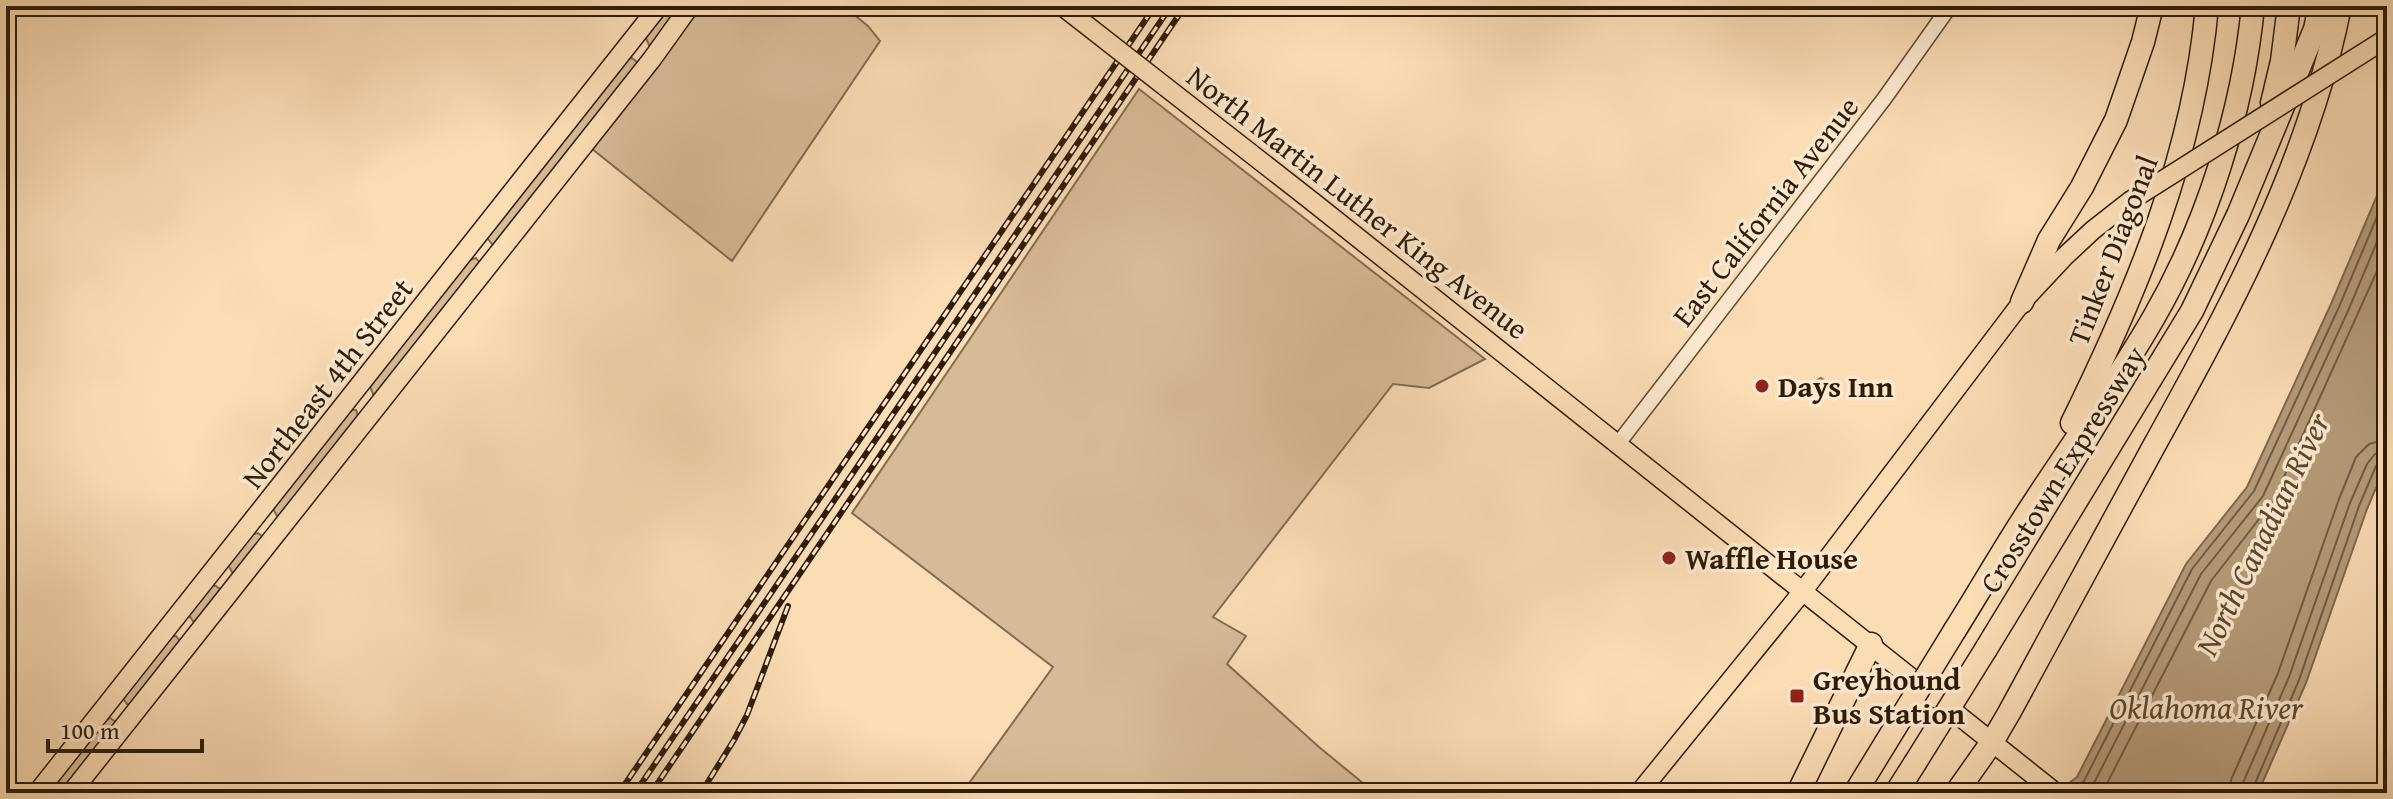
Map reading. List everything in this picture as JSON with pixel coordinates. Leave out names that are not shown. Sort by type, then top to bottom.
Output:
[{"type":"highway","points":[[2022,302],[2049,240],[2082,187],[2116,120],[2152,6]]},
{"type":"highway","name":"Tinker Diagonal","points":[[2033,503],[2112,342],[2166,202],[2196,88],[2207,6]]},
{"type":"highway","points":[[2033,503],[2156,315],[2181,263],[2220,165],[2235,113],[2253,6]]},
{"type":"highway","points":[[2258,166],[2282,61],[2289,6]]},
{"type":"highway","points":[[2258,166],[2315,29],[2320,6]]},
{"type":"highway","points":[[1956,793],[1992,742],[2238,290],[2311,117],[2333,43],[2340,6]]},
{"type":"highway","name":"Crosstown Expressway","points":[[1896,793],[2170,351],[2216,263],[2258,166]]},
{"type":"highway","name":"Crosstown Expressway","points":[[1855,793],[2033,503]]},
{"type":"highway","points":[[1798,793],[1871,644]]},
{"type":"main road","name":"Northeast 4th Street","points":[[37,793],[659,6]]},
{"type":"main road","name":"Northeast 4th Street","points":[[71,793],[652,59],[690,6]]},
{"type":"main road","name":"North Martin Luther King Avenue","points":[[1062,6],[1435,296],[1617,445],[2056,793]]},
{"type":"main road","points":[[1639,793],[1803,591],[2022,302],[2064,257],[2130,201],[2387,38]]},
{"type":"main road","points":[[354,393],[374,409]]},
{"type":"main road","points":[[257,515],[278,531]]},
{"type":"street","name":"East California Avenue","points":[[1617,445],[1884,99],[1950,6]]},
{"type":"shaded area","points":[[667,6],[683,6],[656,44],[649,45],[645,36]]},
{"type":"shaded area","points":[[697,6],[843,6],[868,26],[880,41],[732,261],[591,148]]},
{"type":"shaded area","points":[[632,58],[637,62],[638,69],[498,244],[493,245],[486,237],[626,60]]},
{"type":"shaded area","points":[[1139,89],[1485,359],[1429,388],[1393,384],[1213,617],[1246,636],[1227,664],[1375,793],[962,793],[1053,667],[852,513]]},
{"type":"shaded area","points":[[476,258],[480,263],[379,393],[373,394],[369,384],[467,261]]},
{"type":"shaded area","points":[[350,410],[356,410],[359,419],[284,515],[277,516],[272,507]]},
{"type":"shaded area","points":[[258,533],[263,537],[239,572],[232,572],[227,563],[250,535]]},
{"type":"shaded area","points":[[209,586],[221,590],[199,622],[193,621],[188,614]]},
{"type":"shaded area","points":[[176,636],[180,641],[135,704],[127,704],[124,694],[168,637]]},
{"type":"shaded area","points":[[110,718],[116,722],[116,727],[68,789],[56,786],[56,781],[104,720]]},
{"type":"water","name":"Oklahoma River","points":[[2387,172],[2387,462],[2367,509],[2306,683],[2258,793],[2056,793],[2077,777],[2186,564],[2247,487],[2331,304]]},
{"type":"water","points":[[1821,378],[1830,385],[1816,403],[1806,395],[1806,386]]},
{"type":"railway","points":[[619,793],[1155,6]]},
{"type":"railway","points":[[635,793],[1171,6]]},
{"type":"railway","points":[[651,793],[1185,6]]},
{"type":"railway","points":[[701,793],[747,715],[788,606]]},
{"type":"place","name":"Days Inn","points":[[1762,386]]},
{"type":"place","name":"Waffle House","points":[[1669,558]]},
{"type":"place","name":"Greyhound Bus Station","points":[[1797,696]]},
{"type":"water label","name":"North Canadian River","points":[[2262,534]]}]
